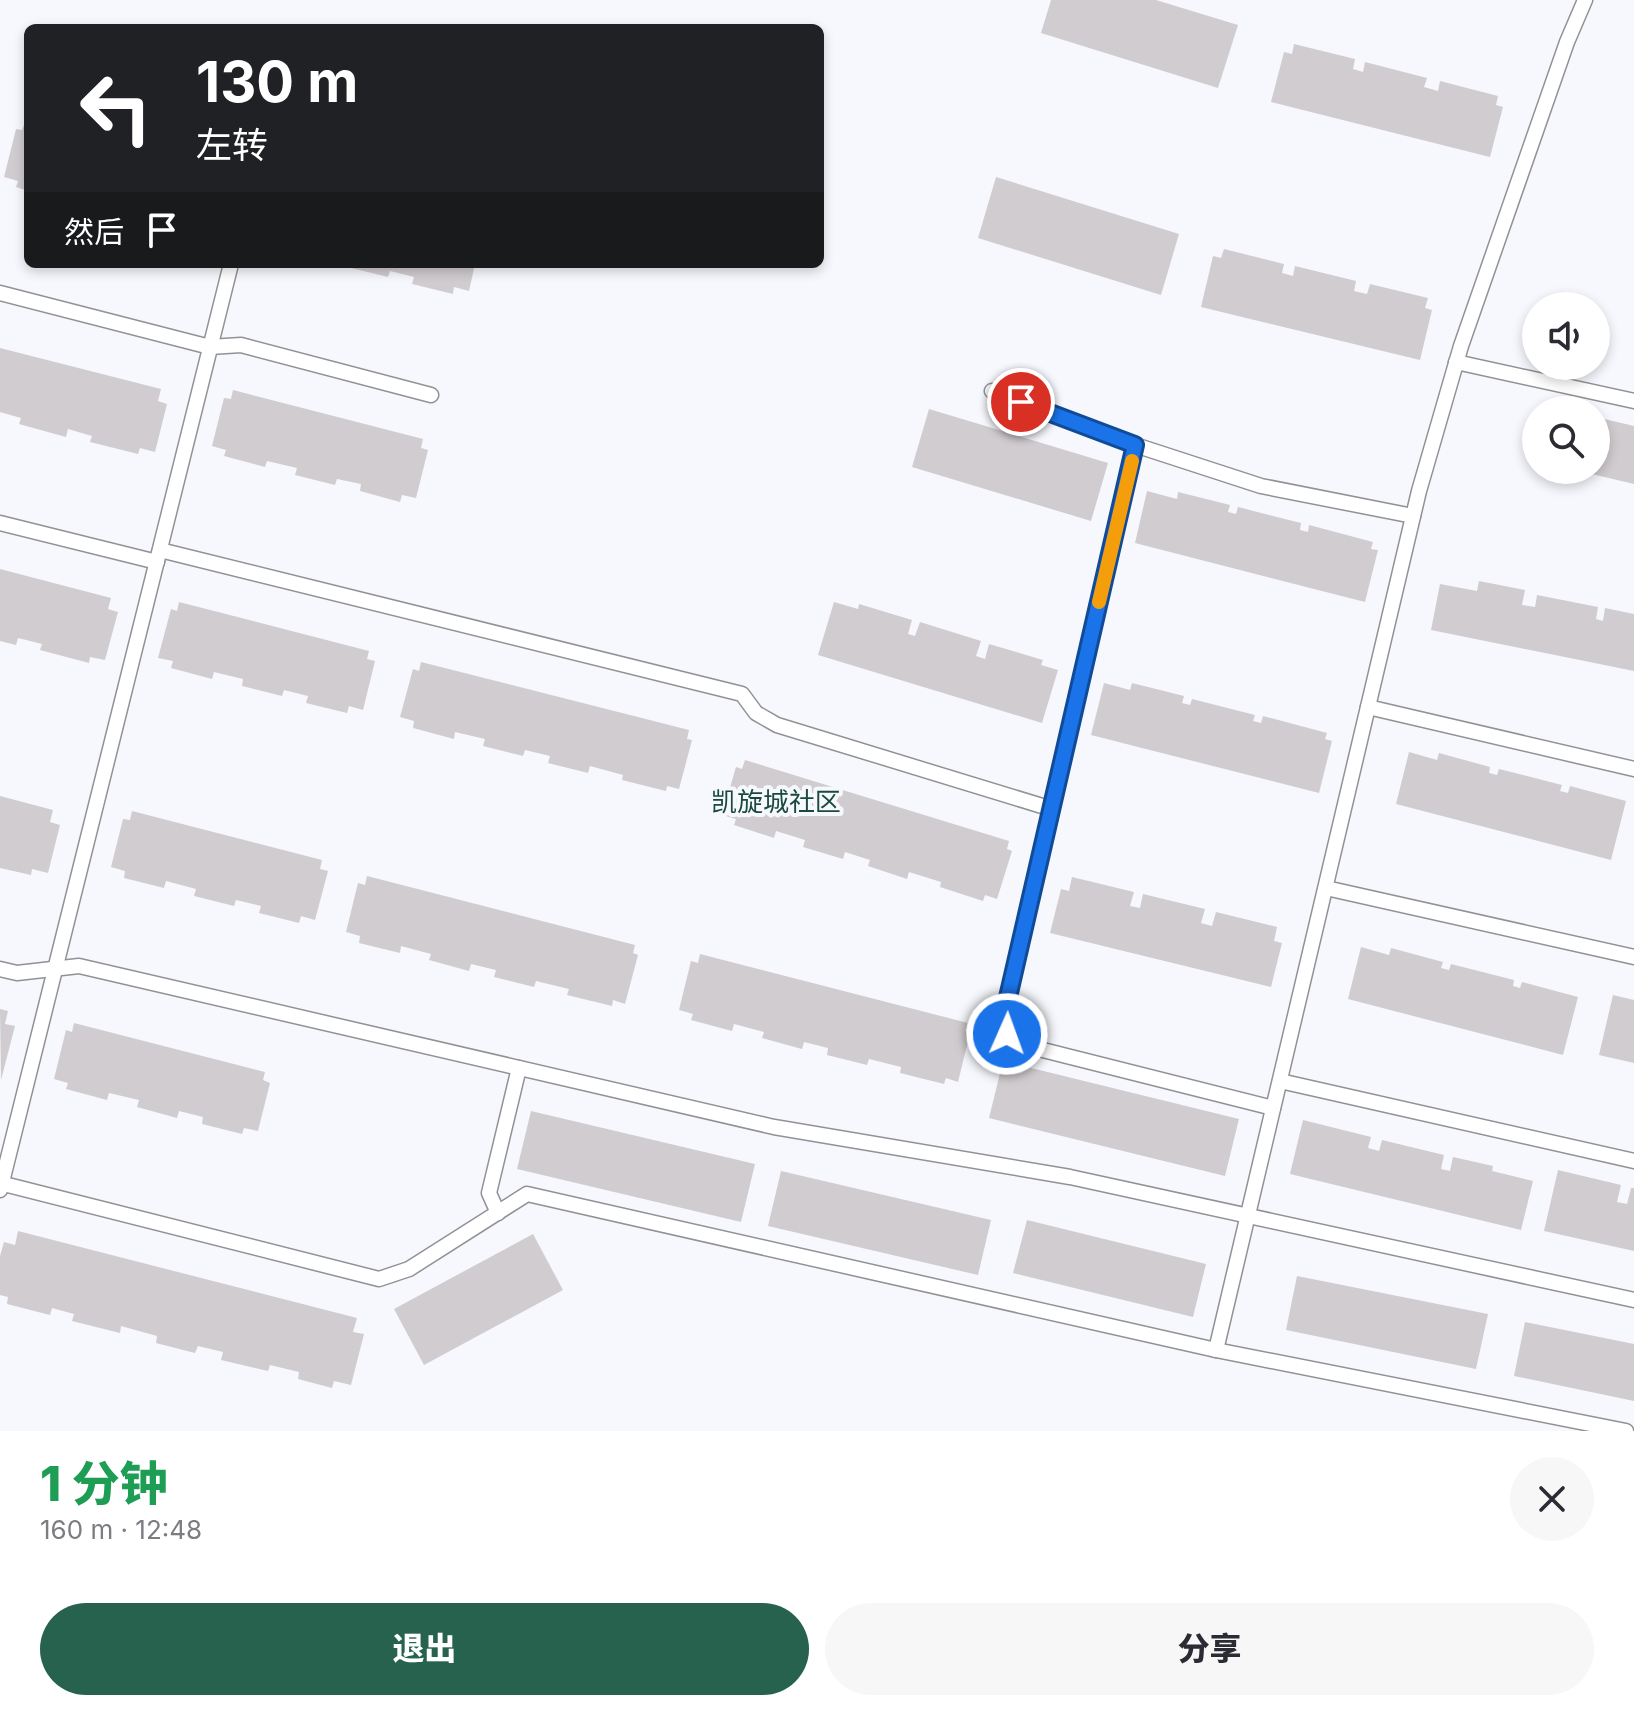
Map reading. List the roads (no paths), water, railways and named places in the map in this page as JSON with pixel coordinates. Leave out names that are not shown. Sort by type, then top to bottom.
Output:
[{"type":"lane","points":[[1216,1350],[1413,516],[1456,362],[1567,42],[1585,0]]},
{"type":"lane","points":[[230,268],[1,1186],[379,1279],[409,1269],[527,1194],[1216,1350],[1626,1431]]},
{"type":"lane","points":[[0,293],[210,347],[241,345],[431,395]]},
{"type":"lane","points":[[1456,362],[1634,401]]},
{"type":"lane","points":[[992,391],[1135,445],[1261,486],[1413,516]]},
{"type":"lane","points":[[1135,445],[1003,1019],[1007,1034],[1027,1046],[1273,1108]]},
{"type":"lane","points":[[0,523],[158,556],[742,694],[756,713],[777,725],[1052,809]]},
{"type":"lane","points":[[1368,707],[1634,769]]},
{"type":"lane","points":[[1326,888],[1634,957]]},
{"type":"lane","points":[[0,969],[17,973],[79,966],[774,1127],[1070,1177],[1634,1300]]},
{"type":"lane","points":[[498,1213],[489,1193],[519,1068]]},
{"type":"lane","points":[[1280,1081],[1634,1161]]},
{"type":"district","name":"凯旋城社区","points":[[776,801]]}]
